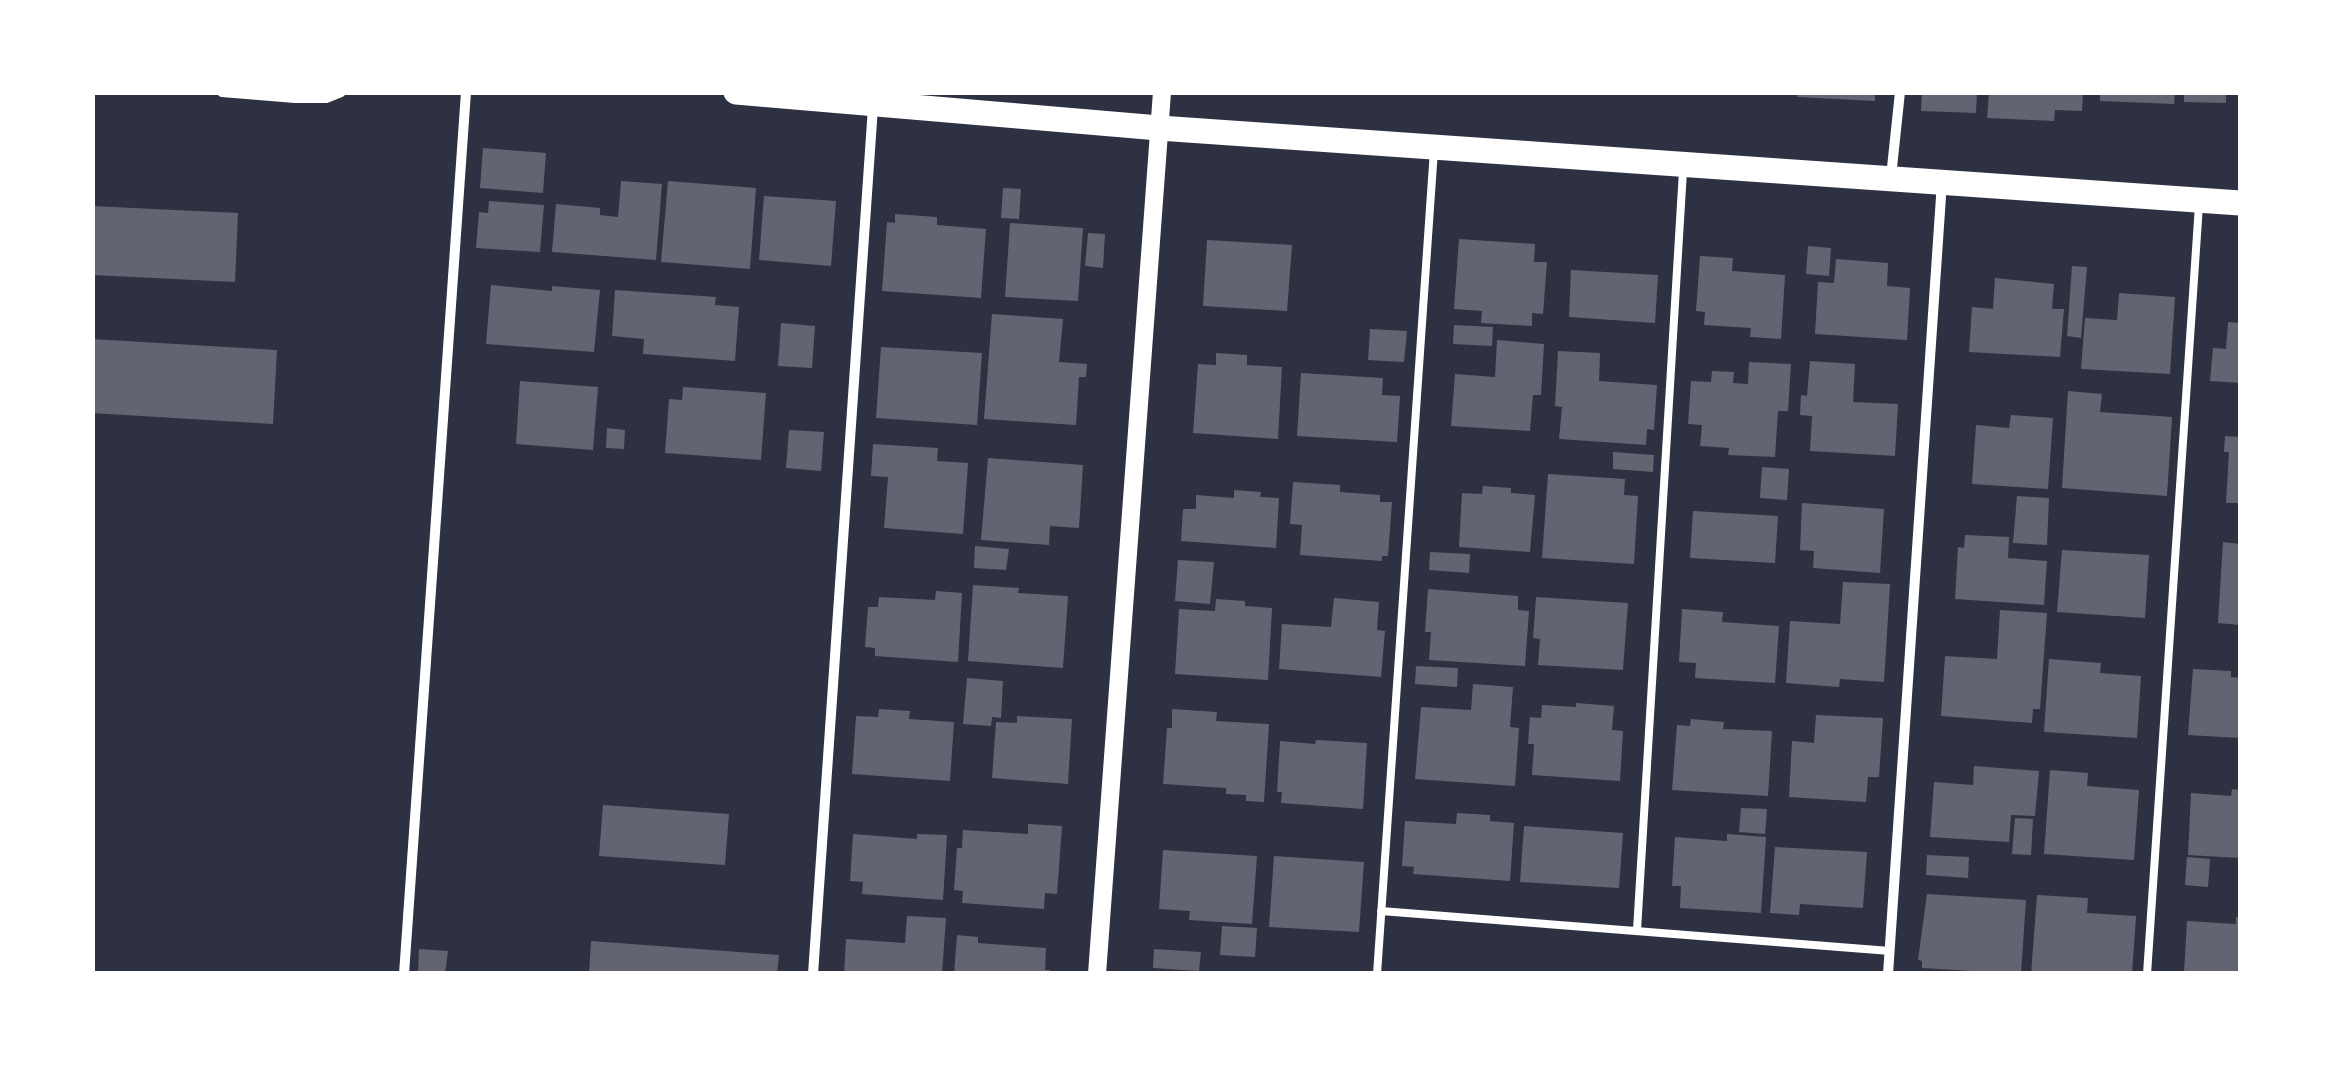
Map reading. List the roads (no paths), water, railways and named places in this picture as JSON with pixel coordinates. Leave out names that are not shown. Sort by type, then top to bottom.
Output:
[{"type":"main road","points":[[736,92],[1160,128],[2240,203]]},
{"type":"street","points":[[222,92],[326,98],[341,92]]},
{"type":"street","points":[[404,974],[466,92]]},
{"type":"street","points":[[1097,974],[1162,92]]},
{"type":"street","points":[[1891,178],[1900,92]]},
{"type":"street","points":[[813,974],[873,106]]},
{"type":"street","points":[[1888,974],[1942,182]]},
{"type":"lane","points":[[1377,974],[1434,146]]},
{"type":"lane","points":[[1638,930],[1683,163]]},
{"type":"lane","points":[[2147,974],[2200,200]]},
{"type":"lane","points":[[1381,911],[1890,952]]}]
